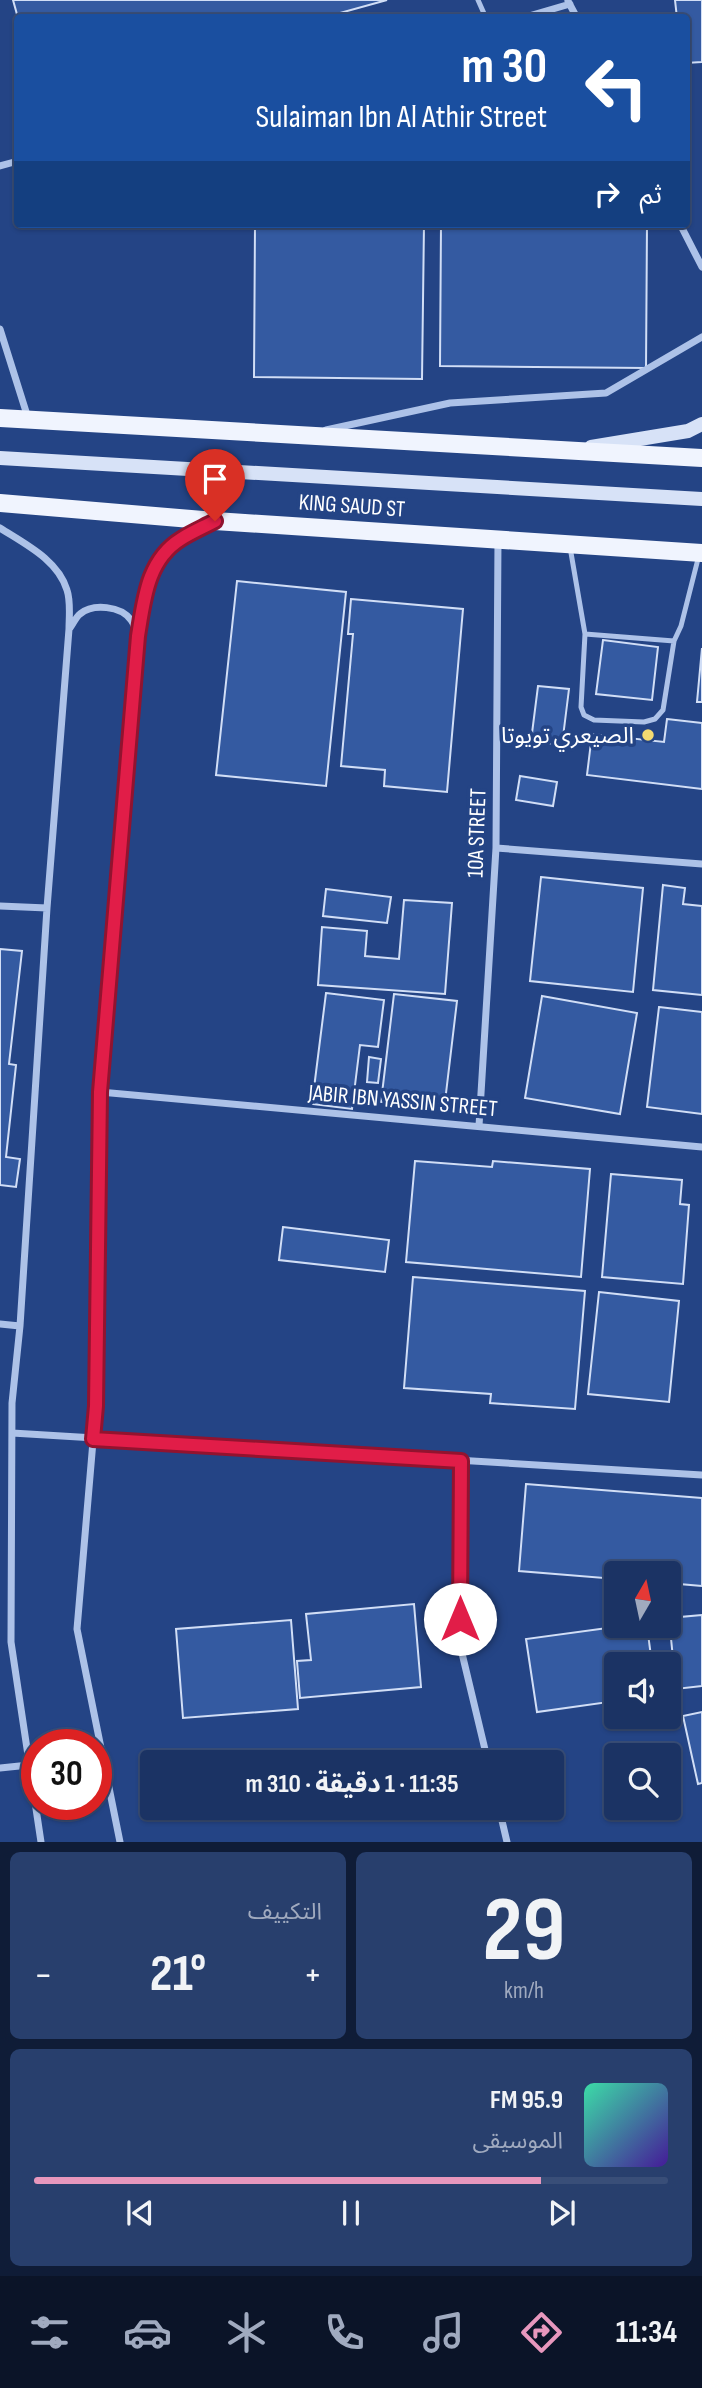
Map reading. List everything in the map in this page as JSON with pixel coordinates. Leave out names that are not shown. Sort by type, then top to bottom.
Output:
[{"type":"main road","points":[[0,418],[702,458]]},
{"type":"main road","points":[[572,450],[688,431],[702,425]]},
{"type":"main road","points":[[0,458],[702,499]]},
{"type":"main road","name":"KING SAUD ST","points":[[0,503],[215,521],[701,553]]},
{"type":"street","points":[[534,14],[569,2]]},
{"type":"street","points":[[682,228],[702,267]]},
{"type":"street","points":[[0,329],[28,419]]},
{"type":"street","points":[[296,436],[450,403],[606,393],[702,337]]},
{"type":"street","points":[[120,1842],[77,1629],[96,1406],[100,1092],[138,636],[148,582],[159,559],[178,540],[215,521]]},
{"type":"street","points":[[0,528],[36,551],[60,573],[68,593],[69,629],[47,908],[20,1326],[12,1403],[11,1642],[24,1729]]},
{"type":"street","name":"10A STREET","points":[[479,1126],[496,848],[498,540]]},
{"type":"street","points":[[69,629],[80,614],[106,607],[119,611],[131,620],[138,636]]},
{"type":"street","points":[[496,848],[702,864]]},
{"type":"street","points":[[0,906],[47,908]]},
{"type":"street","name":"JABIR IBN YASSIN STREET","points":[[100,1092],[702,1147]]},
{"type":"street","points":[[0,1324],[20,1326]]},
{"type":"street","points":[[12,1433],[702,1475]]},
{"type":"street","points":[[461,1461],[460,1645],[485,1750]]},
{"type":"street","points":[[0,1768],[21,1766]]},
{"type":"street","points":[[38,1820],[41,1842]]},
{"type":"street","points":[[502,1820],[507,1842]]},
{"type":"lane","points":[[570,544],[585,634],[581,706],[584,715],[594,720],[644,722],[655,719],[663,710],[674,641],[681,626],[701,553]]},
{"type":"lane","points":[[585,634],[674,641]]},
{"type":"building","points":[[13,0],[387,0],[336,14],[17,14]]},
{"type":"building","points":[[675,0],[702,0],[702,62],[690,63],[690,14],[677,14]]},
{"type":"building","points":[[255,228],[424,228],[422,379],[254,377]]},
{"type":"building","points":[[441,228],[647,228],[646,368],[440,366]]},
{"type":"building","points":[[237,581],[346,592],[326,786],[216,775]]},
{"type":"building","points":[[351,599],[463,609],[447,792],[384,786],[385,770],[341,766],[353,634],[348,634]]},
{"type":"building","points":[[603,640],[658,647],[652,700],[596,694]]},
{"type":"building","points":[[702,648],[702,702],[697,702]]},
{"type":"building","points":[[538,686],[569,689],[562,745],[531,741]]},
{"type":"building","points":[[667,719],[702,723],[702,789],[587,775],[592,734],[664,742]]},
{"type":"building","points":[[520,776],[557,782],[553,806],[516,800]]},
{"type":"building","points":[[541,877],[643,888],[633,992],[530,981]]},
{"type":"building","points":[[663,885],[685,888],[683,904],[702,906],[702,995],[653,990]]},
{"type":"building","points":[[326,889],[391,897],[387,923],[323,916]]},
{"type":"building","points":[[404,900],[452,903],[445,994],[318,985],[322,927],[367,931],[365,956],[399,959]]},
{"type":"building","points":[[0,949],[22,951],[9,1064],[16,1065],[6,1157],[20,1159],[16,1187],[0,1185]]},
{"type":"building","points":[[326,993],[384,1000],[378,1047],[360,1045],[352,1109],[312,1104]]},
{"type":"building","points":[[394,994],[457,1001],[444,1110],[381,1102]]},
{"type":"building","points":[[542,996],[637,1013],[620,1114],[525,1098]]},
{"type":"building","points":[[659,1007],[702,1012],[702,1114],[647,1107]]},
{"type":"building","points":[[369,1057],[381,1059],[378,1083],[367,1082]]},
{"type":"building","points":[[415,1161],[492,1167],[493,1161],[590,1169],[581,1277],[406,1262]]},
{"type":"building","points":[[611,1174],[682,1180],[680,1204],[689,1205],[683,1284],[602,1277]]},
{"type":"building","points":[[283,1227],[389,1240],[385,1272],[279,1260]]},
{"type":"building","points":[[413,1277],[585,1291],[575,1409],[490,1403],[491,1394],[404,1388]]},
{"type":"building","points":[[599,1292],[679,1301],[669,1402],[588,1394]]},
{"type":"building","points":[[526,1484],[702,1498],[702,1586],[681,1584],[681,1561],[604,1561],[604,1578],[519,1571]]},
{"type":"building","points":[[414,1604],[421,1687],[300,1698],[297,1661],[311,1660],[306,1614]]},
{"type":"building","points":[[702,1615],[702,1686],[681,1688],[681,1652],[672,1652],[671,1638],[681,1638],[681,1617]]},
{"type":"building","points":[[291,1620],[298,1709],[183,1718],[176,1629]]},
{"type":"building","points":[[604,1628],[604,1638],[649,1638],[650,1652],[604,1652],[604,1703],[537,1712],[526,1639]]},
{"type":"building","points":[[702,1712],[702,1783],[698,1784],[683,1716]]},
{"type":"place","name":"الصيعري تويوتا","points":[[648,735]]},
{"type":"route","points":[[215,521],[178,540],[159,559],[148,582],[138,636],[100,1092],[96,1406],[93,1439],[461,1461],[460,1619]]}]
